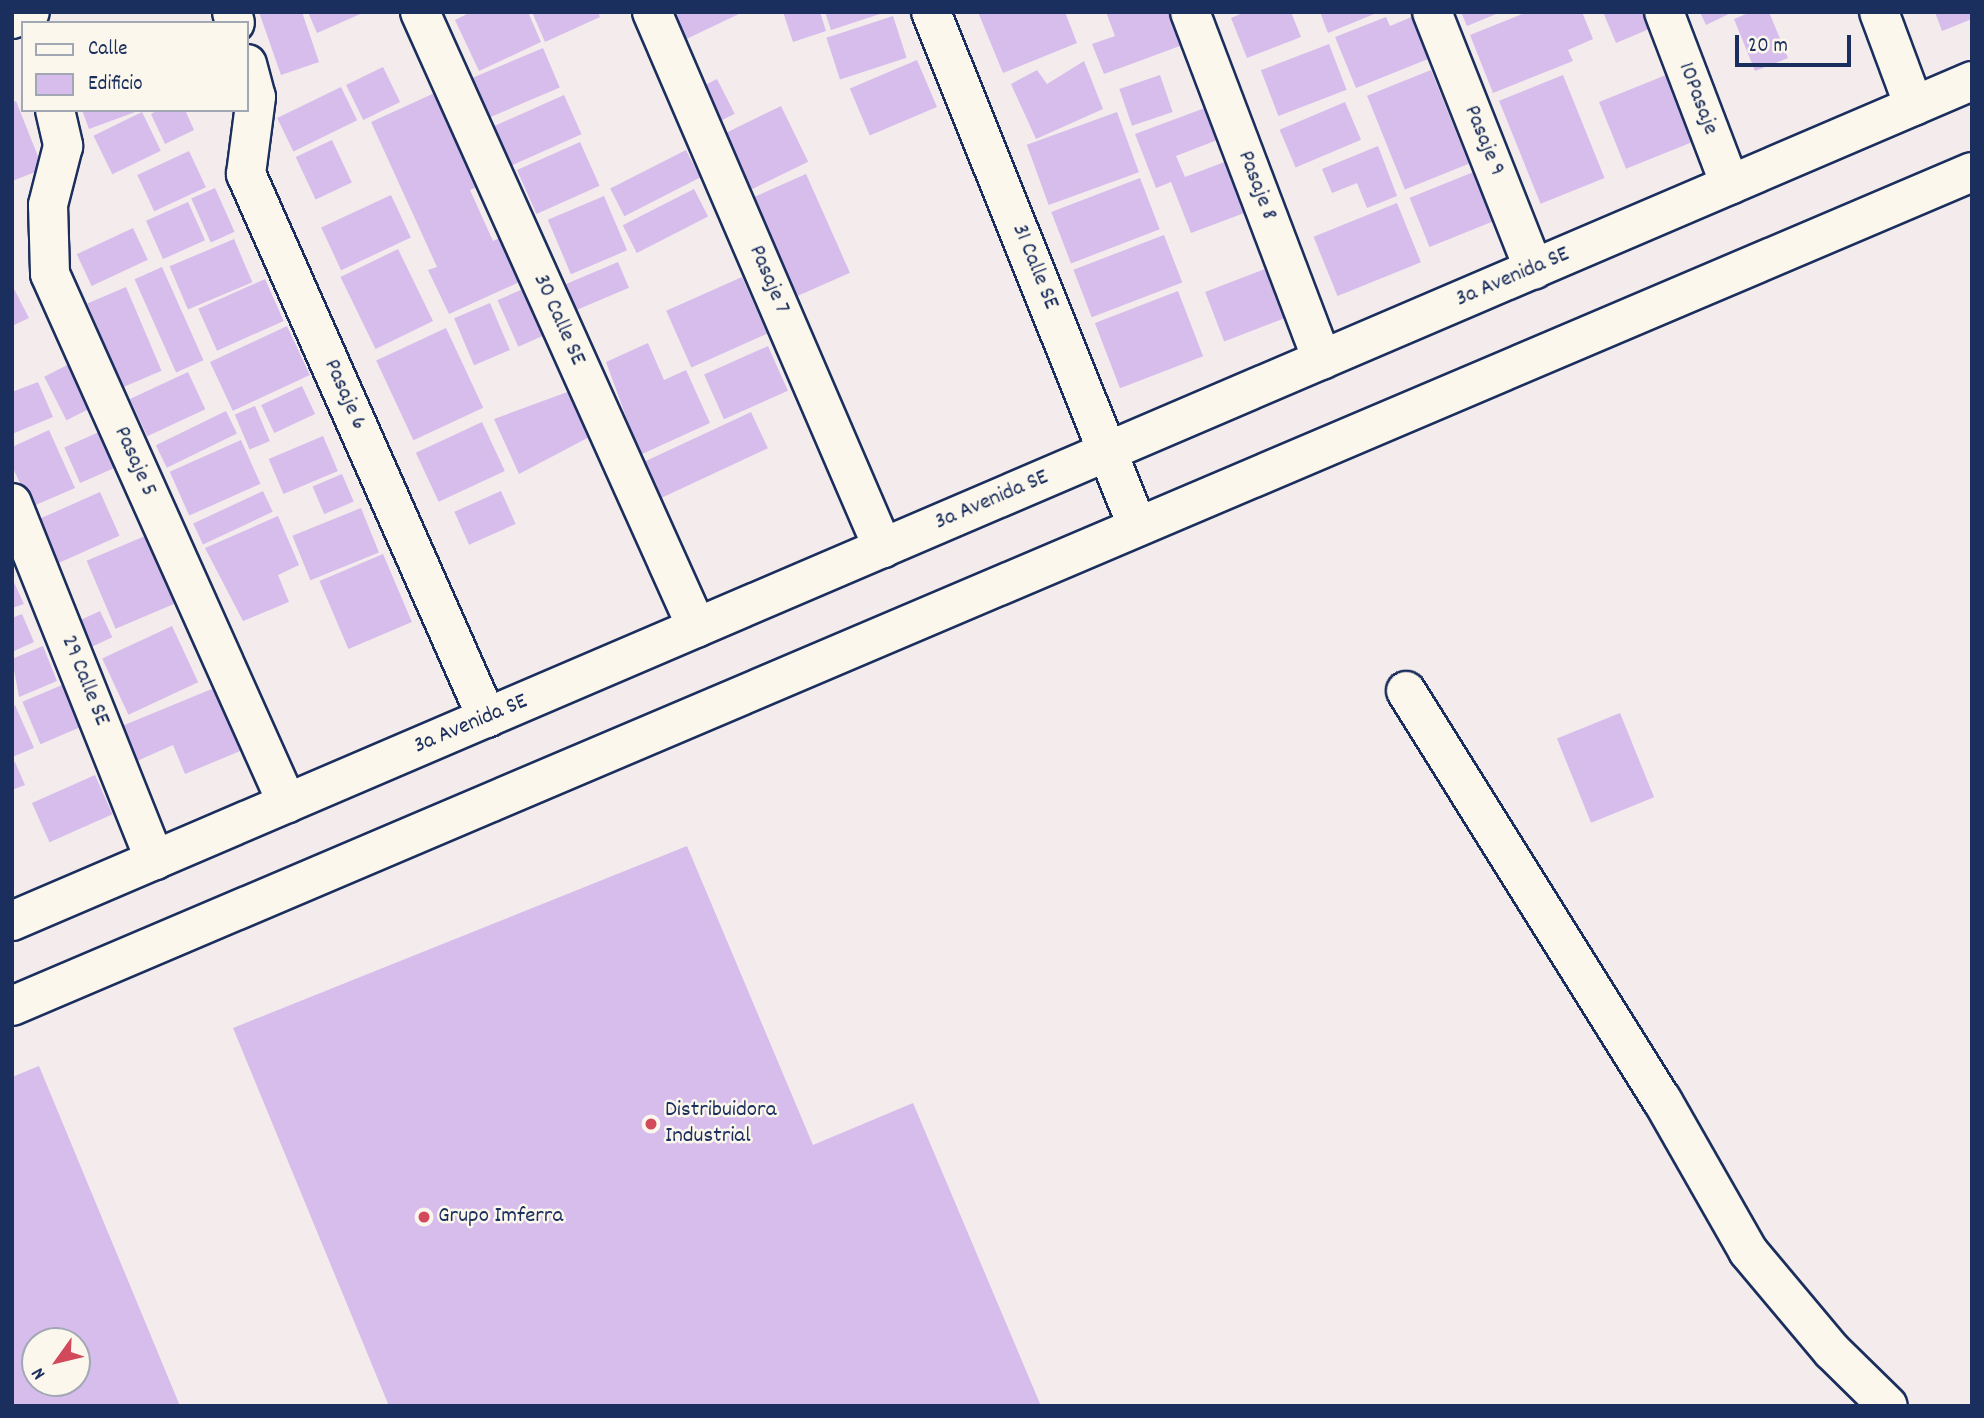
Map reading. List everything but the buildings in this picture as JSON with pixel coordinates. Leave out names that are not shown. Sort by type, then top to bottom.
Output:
[{"type":"main road","points":[[12,19],[30,12]]},
{"type":"main road","name":"30 Calle SE","points":[[420,12],[697,628]]},
{"type":"main road","name":"Pasaje 7","points":[[652,12],[883,548]]},
{"type":"main road","name":"31 Calle SE","points":[[931,12],[1136,523]]},
{"type":"main road","name":"Pasaje 8","points":[[1190,12],[1322,360]]},
{"type":"main road","name":"Pasaje 9","points":[[1433,12],[1534,269]]},
{"type":"main road","name":"10Pasaje","points":[[1664,12],[1730,185]]},
{"type":"main road","points":[[1879,12],[1914,106]]},
{"type":"main road","name":"Pasaje 6","points":[[248,68],[256,97],[246,174],[487,718]]},
{"type":"main road","name":"3a Avenida SE","points":[[12,921],[1972,81]]},
{"type":"main road","name":"Pasaje 5","points":[[55,112],[63,146],[48,205],[50,274],[287,803]]},
{"type":"main road","points":[[12,1006],[1136,523],[1972,172]]},
{"type":"main road","name":"29 Calle SE","points":[[12,503],[155,860]]},
{"type":"main road","points":[[1406,691],[1662,1100],[1748,1251],[1832,1351],[1888,1406]]},
{"type":"place","name":"Distribuidora Industrial","points":[[651,1124]]},
{"type":"place","name":"Grupo Imferra","points":[[424,1217]]}]
